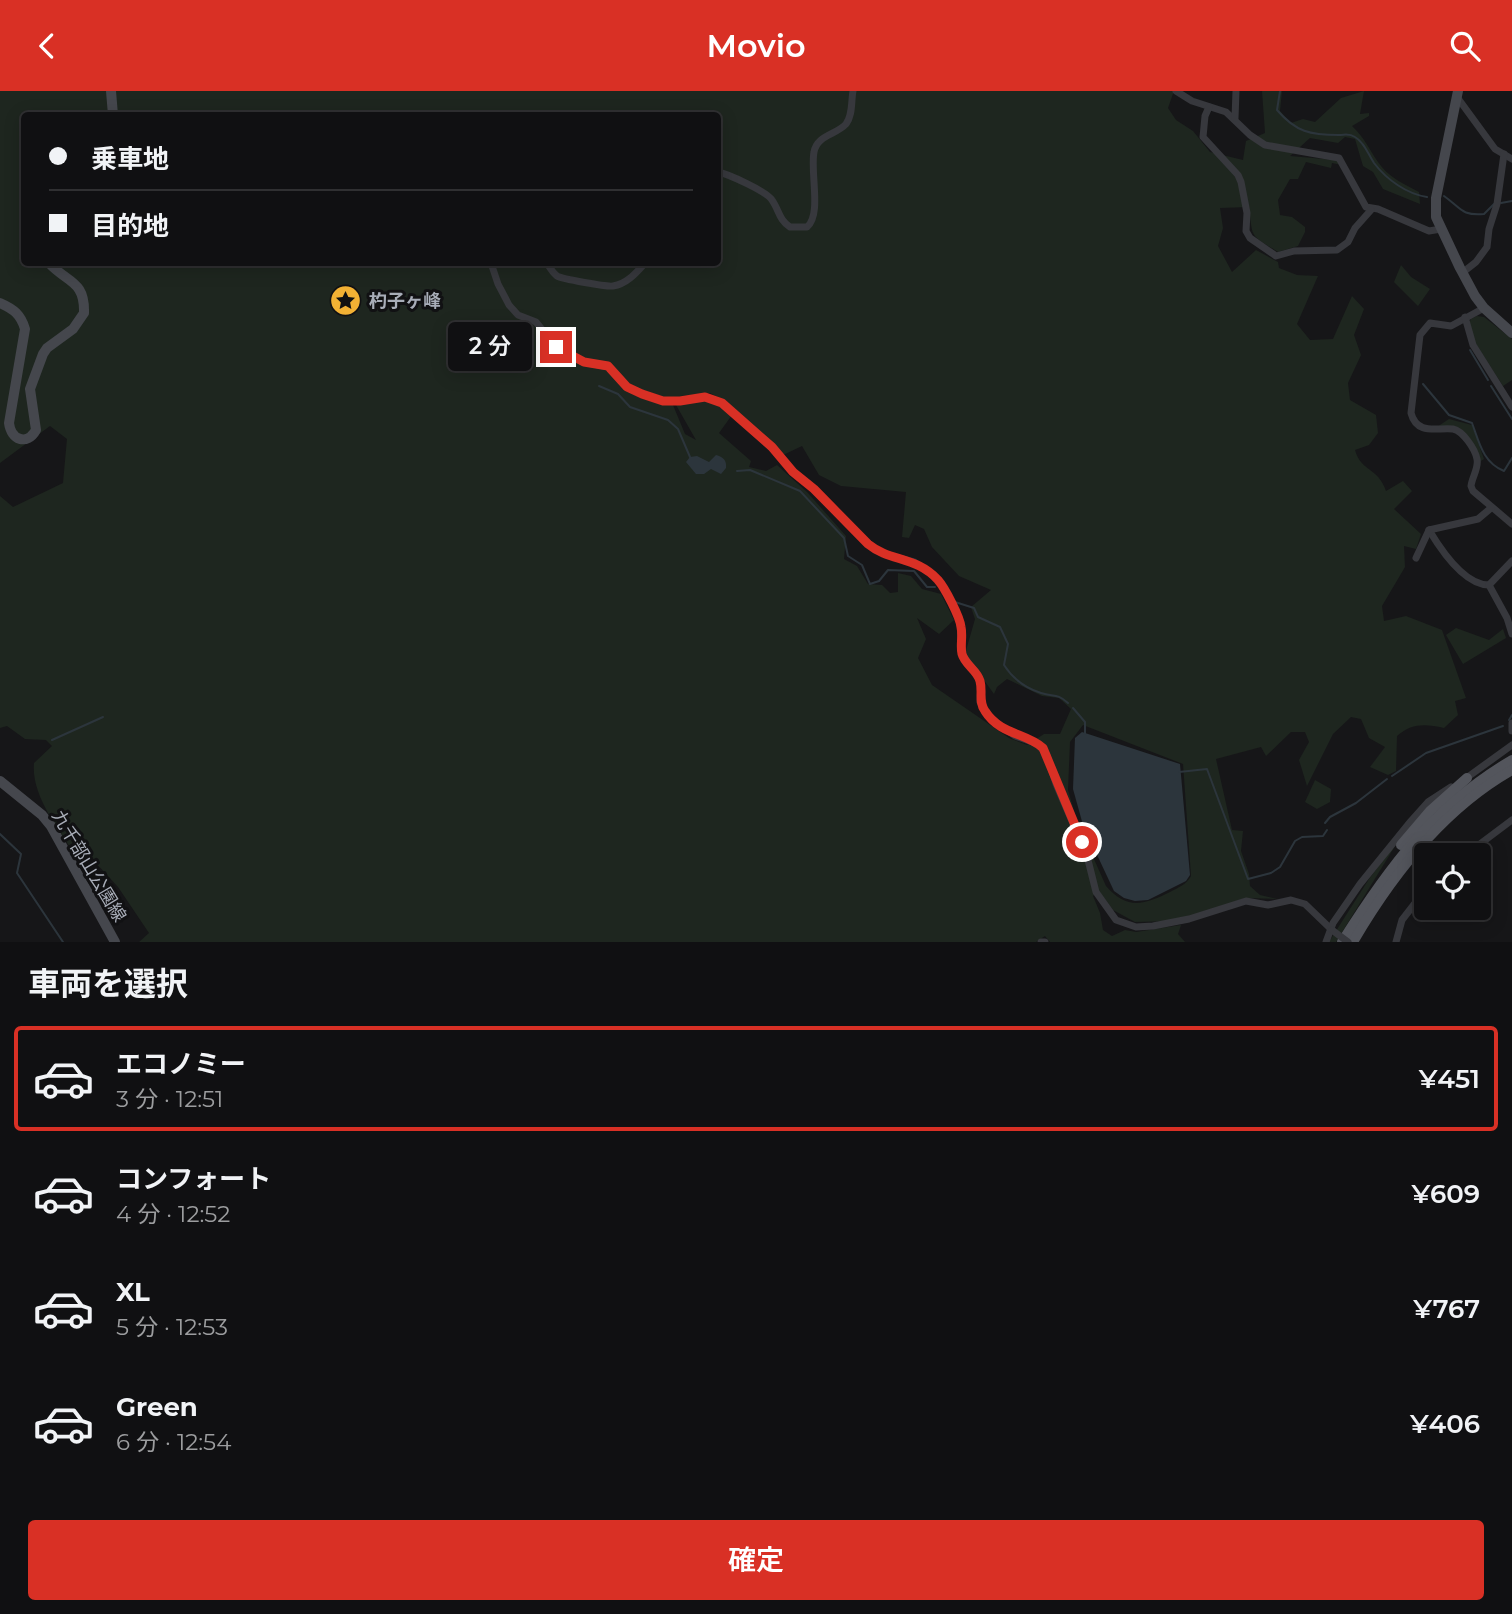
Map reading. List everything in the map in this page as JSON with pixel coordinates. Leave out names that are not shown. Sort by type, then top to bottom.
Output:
[{"type":"main road","points":[[111,91],[113,112]]},
{"type":"main road","points":[[1457,94],[1436,198],[1436,217],[1462,272],[1484,308],[1512,333]]},
{"type":"main road","points":[[0,303],[16,311],[22,318],[25,329],[9,423],[15,437],[23,440],[36,430],[30,389],[43,354],[73,329],[84,313],[81,290],[76,282],[52,266]]},
{"type":"main road","points":[[1381,881],[1407,847],[1447,807],[1512,760]]},
{"type":"main road","points":[[1353,942],[1399,872],[1435,831],[1469,801],[1512,770]]},
{"type":"main road","points":[[1345,942],[1394,855],[1414,828],[1467,778]]},
{"type":"main road","name":"九千部山公園線","points":[[0,781],[42,815],[51,826],[116,942]]},
{"type":"street","points":[[721,173],[733,176],[770,197],[786,225],[803,229],[807,227],[814,217],[814,149],[822,139],[849,120],[853,91]]},
{"type":"street","points":[[1176,91],[1226,112],[1265,145],[1339,158],[1360,198],[1371,210]]},
{"type":"street","points":[[1234,118],[1236,91]]},
{"type":"street","points":[[1457,94],[1494,149],[1512,159]]},
{"type":"street","points":[[1209,107],[1205,116],[1203,137],[1237,175],[1247,213],[1246,231],[1250,238],[1276,256],[1293,251],[1337,250],[1348,241],[1355,228],[1371,210],[1378,209],[1429,231],[1441,229]]},
{"type":"street","points":[[1462,272],[1476,262],[1487,247],[1504,155]]},
{"type":"street","points":[[492,266],[509,305],[517,315],[540,325],[556,347],[584,362],[608,366],[627,387],[642,394],[663,401],[705,397],[722,403],[772,447],[793,472],[814,489],[868,544],[891,556],[914,562],[941,583],[960,621],[962,654],[981,683],[980,702],[985,712],[1015,736],[1038,744],[1047,755],[1056,784],[1087,856],[1096,892],[1116,919],[1136,927],[1153,926],[1189,919],[1246,901],[1268,905],[1291,900],[1305,904],[1345,942]]},
{"type":"street","points":[[549,266],[556,275],[564,279],[614,286],[629,278],[642,266]]},
{"type":"street","points":[[1484,308],[1451,326],[1430,323],[1424,328],[1420,335],[1411,413],[1414,421],[1422,427],[1437,431],[1454,429],[1460,432],[1477,459],[1471,486],[1491,508],[1512,524]]},
{"type":"street","points":[[1465,317],[1473,345],[1512,407]]},
{"type":"street","points":[[1429,530],[1478,519],[1491,508]]},
{"type":"street","points":[[1416,558],[1429,530]]},
{"type":"street","points":[[1429,530],[1461,572],[1473,581],[1489,585],[1507,618],[1512,634]]},
{"type":"street","points":[[1489,585],[1512,561]]},
{"type":"street","points":[[1512,723],[1512,731]]},
{"type":"street","points":[[1326,942],[1333,923],[1360,884],[1428,803],[1512,745]]},
{"type":"street","points":[[1481,843],[1512,820]]},
{"type":"street","points":[[1396,942],[1402,920],[1414,904]]},
{"type":"shaded area","points":[[0,91],[1174,91],[1168,108],[1176,120],[1193,131],[1210,152],[1243,160],[1246,141],[1265,133],[1262,91],[1282,91],[1280,111],[1291,123],[1303,119],[1315,122],[1341,98],[1364,91],[1360,114],[1369,113],[1369,116],[1352,126],[1387,172],[1419,192],[1420,204],[1383,189],[1373,172],[1363,166],[1355,139],[1345,137],[1338,143],[1310,138],[1290,156],[1336,160],[1342,165],[1332,163],[1331,168],[1306,162],[1298,179],[1290,179],[1278,200],[1280,215],[1292,217],[1305,227],[1298,246],[1278,252],[1257,238],[1252,231],[1249,207],[1220,208],[1223,228],[1218,246],[1232,272],[1256,250],[1278,262],[1279,268],[1297,275],[1318,276],[1297,324],[1310,340],[1333,339],[1352,296],[1364,309],[1354,335],[1361,355],[1348,383],[1350,400],[1376,415],[1378,433],[1369,445],[1355,450],[1361,462],[1379,478],[1386,491],[1403,481],[1412,491],[1394,509],[1421,534],[1416,549],[1404,546],[1405,567],[1382,606],[1384,621],[1406,616],[1442,630],[1466,698],[1455,701],[1458,715],[1444,728],[1419,726],[1397,736],[1396,771],[1388,775],[1370,767],[1385,747],[1369,738],[1361,719],[1351,717],[1333,734],[1307,786],[1299,760],[1309,742],[1305,732],[1291,732],[1266,756],[1261,747],[1216,759],[1232,830],[1243,831],[1241,851],[1250,886],[1260,895],[1277,899],[1246,898],[1177,921],[1135,922],[1113,910],[1099,891],[1093,896],[1103,930],[1112,936],[1125,930],[1136,932],[1181,925],[1178,934],[1185,942],[1050,942],[1045,936],[1036,942],[139,942],[149,933],[118,887],[95,862],[76,856],[41,800],[34,775],[34,763],[52,746],[46,740],[25,739],[7,726],[0,728],[0,496],[13,507],[63,483],[67,439],[50,426],[0,463]],"holes":[[[710,393],[727,402],[783,455],[802,446],[819,475],[841,486],[906,492],[902,537],[909,538],[915,525],[924,529],[932,547],[959,576],[991,590],[971,607],[975,619],[965,654],[994,694],[997,687],[1007,679],[1042,696],[1059,698],[1071,709],[1060,734],[1044,734],[1027,745],[1009,738],[932,685],[918,658],[926,639],[917,618],[939,634],[954,620],[941,594],[922,589],[911,576],[898,573],[898,592],[890,593],[882,585],[868,584],[857,566],[844,559],[846,536],[807,492],[777,465],[766,471],[749,467],[751,461],[719,433],[732,415],[710,400],[676,405],[696,440],[685,434],[673,405],[681,396]],[[1083,725],[1183,764],[1191,876],[1185,884],[1152,900],[1136,903],[1121,899],[1106,886],[1077,821],[1068,790],[1070,742]]]},
{"type":"shaded area","points":[[1401,265],[1411,277],[1430,289],[1418,306],[1394,282]]},
{"type":"shaded area","points":[[1477,316],[1484,317],[1512,339],[1512,380],[1503,386],[1474,341],[1469,323]]},
{"type":"shaded area","points":[[1449,419],[1472,425],[1484,459],[1479,462],[1462,430],[1437,427]]},
{"type":"shaded area","points":[[716,455],[726,463],[721,474],[711,469],[704,474],[696,474],[686,462],[690,457],[697,456],[709,462]]},
{"type":"shaded area","points":[[1456,628],[1489,640],[1503,629],[1506,638],[1463,664],[1446,635]]},
{"type":"shaded area","points":[[1082,732],[1180,764],[1190,875],[1186,881],[1148,900],[1135,901],[1114,891],[1083,825],[1073,789],[1075,738]]},
{"type":"shaded area","points":[[1315,780],[1331,789],[1330,802],[1317,809],[1305,802]]},
{"type":"shaded area","points":[[1400,838],[1336,942],[1329,942],[1369,879]]},
{"type":"waterway","points":[[1280,91],[1277,110],[1297,128],[1312,133],[1353,136],[1361,142],[1374,163],[1391,180],[1412,193],[1427,197]]},
{"type":"waterway","points":[[1444,196],[1470,214],[1484,214],[1494,204]]},
{"type":"waterway","points":[[1501,203],[1512,201]]},
{"type":"waterway","points":[[1470,350],[1488,380]]},
{"type":"waterway","points":[[1423,384],[1449,415],[1472,423],[1491,463],[1504,471],[1512,458]]},
{"type":"waterway","points":[[599,386],[618,394],[630,407],[668,420],[678,429],[690,457]]},
{"type":"waterway","points":[[1491,386],[1512,419]]},
{"type":"waterway","points":[[737,471],[750,470],[800,491],[844,538],[848,556],[862,565],[870,584],[879,581],[888,570],[914,571],[927,587],[935,587]]},
{"type":"waterway","points":[[955,602],[974,608],[978,617],[1000,627],[1008,644],[1004,665],[1015,679],[1041,693],[1058,696],[1068,703]]},
{"type":"waterway","points":[[1073,708],[1085,722],[1085,734]]},
{"type":"waterway","points":[[1509,720],[1512,715]]},
{"type":"waterway","points":[[52,740],[103,717]]},
{"type":"waterway","points":[[1392,776],[1426,753],[1503,726]]},
{"type":"waterway","points":[[1179,772],[1207,769],[1248,879],[1271,873],[1280,867],[1295,841],[1302,837],[1323,836],[1327,830]]},
{"type":"waterway","points":[[1325,823],[1387,779]]},
{"type":"waterway","points":[[0,834],[21,854],[17,873],[63,942]]},
{"type":"place","name":"杓子ヶ峰","points":[[346,301]]},
{"type":"route","points":[[556,347],[584,362],[608,366],[620,382],[642,394],[663,401],[711,397],[722,403],[772,447],[793,472],[814,489],[868,544],[891,556],[914,562],[933,575],[941,583],[960,621],[962,654],[981,683],[980,702],[985,712],[1015,736],[1043,748],[1082,842]]}]
